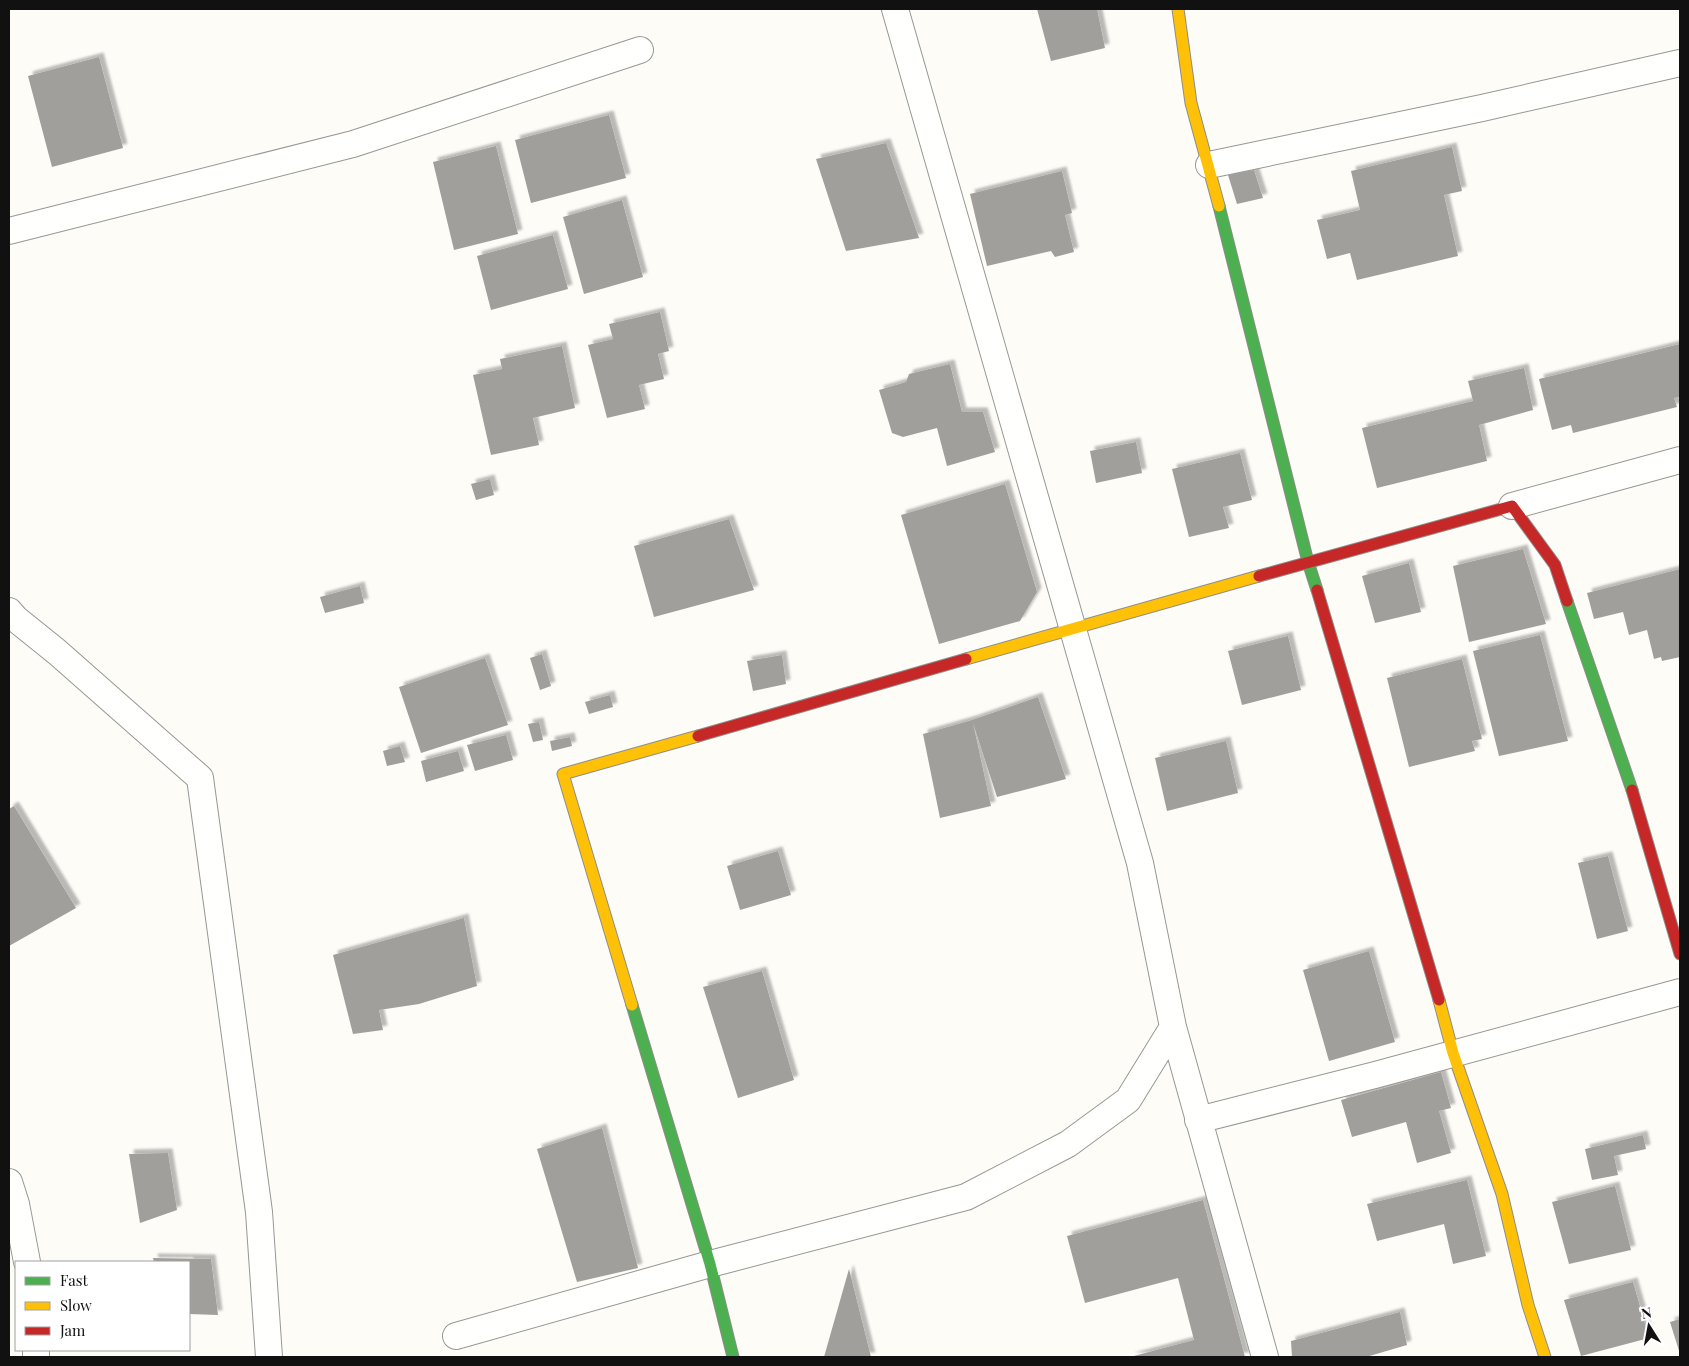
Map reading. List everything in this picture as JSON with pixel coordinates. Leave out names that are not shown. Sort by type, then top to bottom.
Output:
[{"type":"street","points":[[894,9],[1140,863],[1173,1027],[1265,1357]]},
{"type":"street","points":[[1178,9],[1190,103],[1210,165],[1308,562],[1434,983],[1453,1053],[1502,1194],[1528,1306],[1546,1357]]},
{"type":"street","points":[[9,231],[353,144],[640,50]]},
{"type":"street","points":[[1210,165],[1482,108],[1680,63]]},
{"type":"street","points":[[732,1357],[710,1264],[563,774],[1308,562],[1680,460]]},
{"type":"street","points":[[1512,506],[1555,564],[1633,794],[1680,954]]},
{"type":"street","points":[[9,610],[16,620],[57,652],[200,778],[259,1212],[269,1357]]},
{"type":"street","points":[[1198,1120],[1680,992]]},
{"type":"street","points":[[456,1336],[710,1264],[966,1197],[1068,1144],[1128,1100],[1173,1027]]},
{"type":"street","points":[[9,1182],[16,1204],[27,1261]]},
{"type":"building","points":[[1037,9],[1097,9],[1105,48],[1051,61]]},
{"type":"building","points":[[99,57],[123,148],[52,167],[28,76]]},
{"type":"building","points":[[609,115],[626,178],[531,203],[515,140]]},
{"type":"building","points":[[886,143],[919,238],[846,251],[816,159]]},
{"type":"building","points":[[496,146],[518,234],[454,250],[433,162]]},
{"type":"building","points":[[1452,147],[1462,191],[1444,195],[1458,256],[1357,280],[1350,253],[1327,259],[1317,220],[1360,210],[1351,171]]},
{"type":"building","points":[[1254,170],[1263,198],[1237,204],[1228,175]]},
{"type":"building","points":[[1062,171],[1072,213],[1065,215],[1074,252],[1055,257],[1051,251],[987,266],[970,194]]},
{"type":"building","points":[[622,200],[643,277],[584,294],[563,217]]},
{"type":"building","points":[[553,235],[568,289],[491,310],[477,256]]},
{"type":"building","points":[[660,312],[669,351],[658,354],[664,379],[639,385],[645,409],[607,418],[588,345],[613,339],[609,324]]},
{"type":"building","points":[[1680,344],[1680,397],[1674,398],[1677,407],[1573,433],[1571,425],[1552,430],[1539,379]]},
{"type":"building","points":[[562,346],[575,408],[533,418],[539,445],[491,455],[473,375],[502,369],[500,359]]},
{"type":"building","points":[[950,364],[962,412],[983,412],[995,452],[947,466],[937,428],[903,437],[892,433],[879,390],[906,382],[909,374]]},
{"type":"building","points":[[1524,368],[1533,410],[1479,425],[1487,461],[1377,488],[1362,428],[1473,401],[1468,381]]},
{"type":"building","points":[[1136,442],[1142,473],[1096,483],[1090,451]]},
{"type":"building","points":[[1240,453],[1252,500],[1223,507],[1229,528],[1189,537],[1172,469]]},
{"type":"building","points":[[490,479],[494,495],[476,500],[471,484]]},
{"type":"building","points":[[1005,484],[1037,592],[1020,621],[939,644],[901,515]]},
{"type":"building","points":[[729,519],[754,590],[654,617],[634,546]]},
{"type":"building","points":[[1523,549],[1546,624],[1469,642],[1453,566]]},
{"type":"building","points":[[1409,563],[1421,612],[1375,623],[1362,576]]},
{"type":"building","points":[[1680,569],[1680,657],[1662,661],[1661,657],[1654,659],[1647,630],[1629,635],[1623,612],[1594,619],[1587,593]]},
{"type":"building","points":[[360,586],[364,603],[325,613],[320,597]]},
{"type":"building","points":[[1540,635],[1568,741],[1499,756],[1473,651]]},
{"type":"building","points":[[1288,636],[1301,690],[1242,705],[1228,651]]},
{"type":"building","points":[[542,654],[551,686],[540,690],[530,658]]},
{"type":"building","points":[[782,655],[786,684],[753,691],[747,661]]},
{"type":"building","points":[[485,658],[508,725],[421,753],[399,687]]},
{"type":"building","points":[[1462,659],[1482,739],[1472,741],[1475,751],[1409,767],[1387,678]]},
{"type":"building","points":[[610,695],[613,707],[589,714],[585,702]]},
{"type":"building","points":[[1038,697],[1066,779],[997,797],[973,723],[991,806],[940,818],[923,734],[972,720]]},
{"type":"building","points":[[539,722],[543,740],[533,742],[528,724]]},
{"type":"building","points":[[506,735],[513,760],[475,771],[467,745]]},
{"type":"building","points":[[570,737],[572,746],[552,751],[550,741]]},
{"type":"building","points":[[1226,741],[1238,793],[1167,811],[1155,758]]},
{"type":"building","points":[[400,746],[405,762],[387,766],[383,751]]},
{"type":"building","points":[[458,751],[464,771],[426,782],[421,761]]},
{"type":"building","points":[[14,806],[76,908],[9,946],[9,809]]},
{"type":"building","points":[[778,851],[791,895],[740,910],[727,866]]},
{"type":"building","points":[[1608,856],[1628,931],[1597,939],[1578,863]]},
{"type":"building","points":[[464,918],[477,986],[419,1004],[379,1010],[383,1030],[353,1034],[333,955]]},
{"type":"building","points":[[1369,951],[1395,1042],[1329,1061],[1303,970]]},
{"type":"building","points":[[762,971],[794,1080],[738,1098],[703,987]]},
{"type":"building","points":[[1441,1072],[1451,1108],[1439,1111],[1451,1153],[1417,1163],[1406,1122],[1352,1137],[1341,1100]]},
{"type":"building","points":[[602,1128],[638,1268],[577,1282],[537,1149]]},
{"type":"building","points":[[1643,1135],[1646,1149],[1614,1156],[1618,1175],[1592,1180],[1585,1149]]},
{"type":"building","points":[[168,1153],[177,1210],[140,1223],[129,1154]]},
{"type":"building","points":[[1467,1180],[1486,1256],[1453,1264],[1444,1224],[1377,1241],[1367,1204]]},
{"type":"building","points":[[1615,1186],[1631,1250],[1569,1264],[1552,1202]]},
{"type":"building","points":[[1203,1200],[1245,1357],[1130,1357],[1194,1340],[1178,1278],[1085,1303],[1067,1236]]},
{"type":"building","points":[[153,1258],[211,1259],[218,1315],[190,1314],[190,1261],[154,1261]]},
{"type":"building","points":[[849,1269],[871,1357],[824,1357]]},
{"type":"building","points":[[1633,1282],[1649,1338],[1581,1356],[1564,1300]]},
{"type":"building","points":[[1400,1312],[1407,1345],[1366,1357],[1292,1357],[1291,1341]]},
{"type":"building","points":[[1680,1319],[1680,1354],[1670,1322]]},
{"type":"traffic: fast","points":[[1219,206],[1308,562],[1317,590]]},
{"type":"traffic: fast","points":[[1567,601],[1632,790]]},
{"type":"traffic: fast","points":[[632,1005],[710,1264],[733,1357]]},
{"type":"traffic: slow","points":[[1178,9],[1191,103],[1219,206]]},
{"type":"traffic: slow","points":[[966,659],[1259,576]]},
{"type":"traffic: slow","points":[[632,1005],[563,774],[698,736]]},
{"type":"traffic: slow","points":[[1439,1000],[1453,1053],[1502,1194],[1528,1305],[1545,1357]]},
{"type":"traffic: jam","points":[[1259,576],[1512,506],[1555,565],[1567,601]]},
{"type":"traffic: jam","points":[[1317,590],[1439,1000]]},
{"type":"traffic: jam","points":[[698,736],[966,659]]},
{"type":"traffic: jam","points":[[1632,790],[1680,954]]}]
